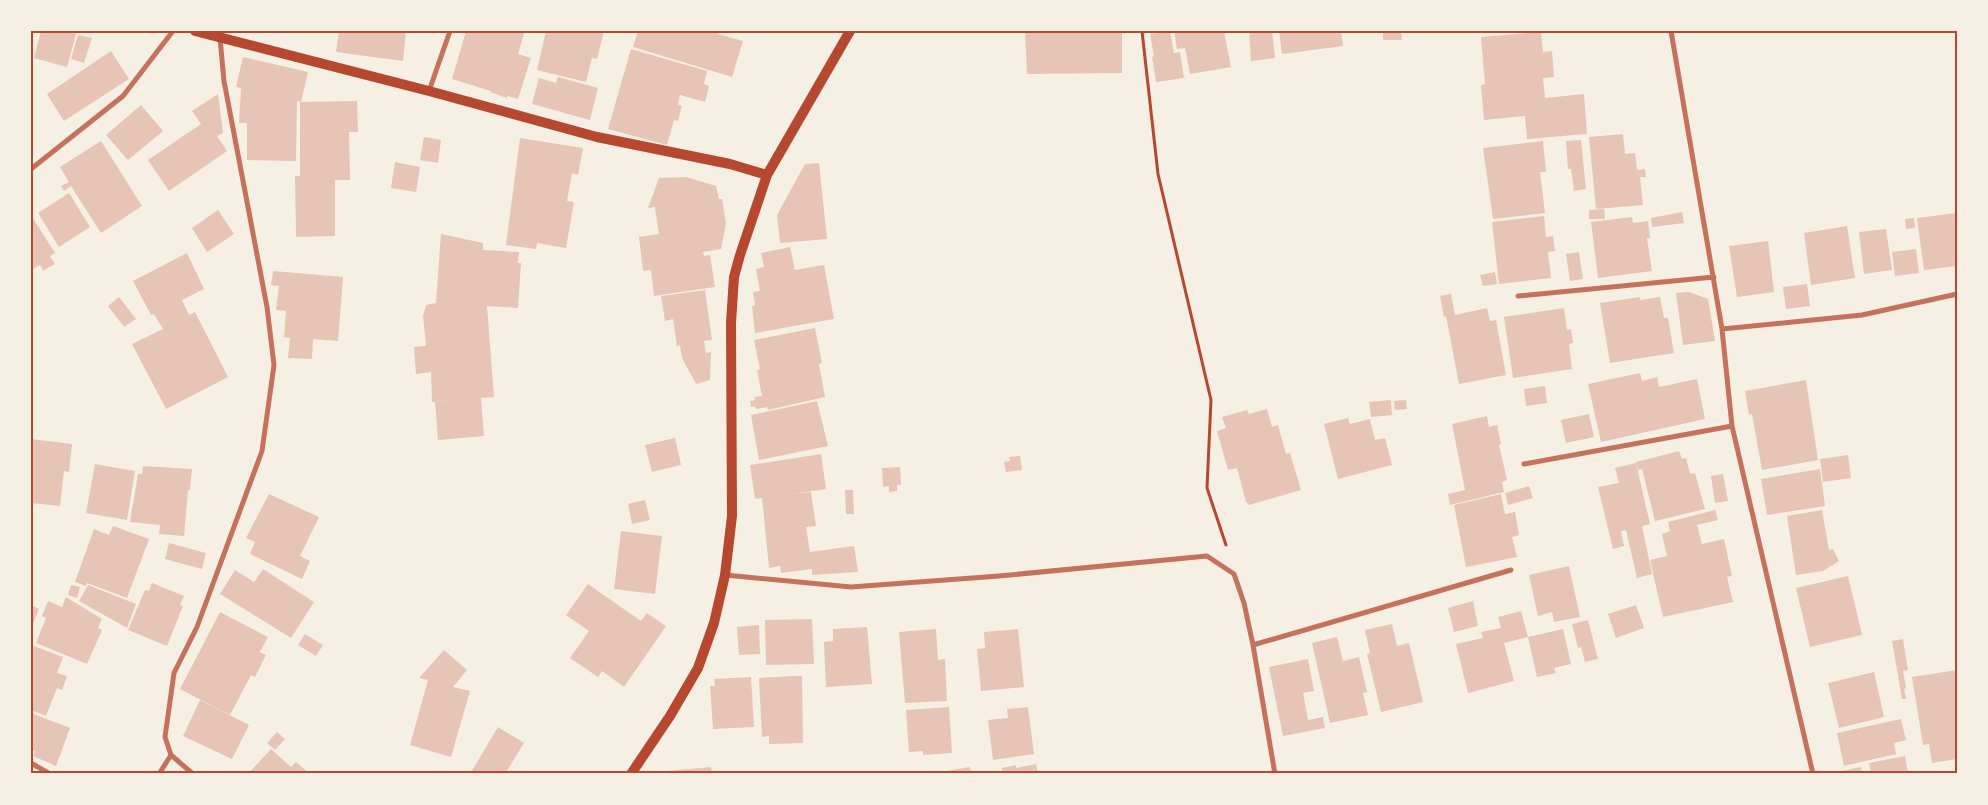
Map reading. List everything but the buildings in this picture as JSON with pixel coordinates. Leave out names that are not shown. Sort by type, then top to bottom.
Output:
[{"type":"main road","points":[[196,31],[429,90],[597,137],[730,164],[767,175]]},
{"type":"main road","points":[[631,774],[670,716],[698,668],[714,623],[725,575],[732,516],[731,323],[734,277],[767,175],[850,31]]},
{"type":"street","points":[[31,169],[123,96],[173,31]]},
{"type":"street","points":[[429,90],[450,31]]},
{"type":"street","points":[[1671,31],[1714,277],[1722,329],[1732,426],[1812,774]]},
{"type":"street","points":[[193,774],[171,755],[165,737],[174,673],[197,627],[262,451],[274,365],[267,307],[224,81],[220,38]]},
{"type":"street","points":[[1518,296],[1714,277]]},
{"type":"street","points":[[1722,329],[1862,315],[1957,294]]},
{"type":"street","points":[[1524,464],[1732,426]]},
{"type":"street","points":[[725,575],[851,586],[999,576],[1207,556],[1234,574],[1244,603],[1275,774]]},
{"type":"street","points":[[1253,645],[1511,570]]},
{"type":"street","points":[[159,774],[171,755]]},
{"type":"street","points":[[31,763],[50,774]]},
{"type":"path","points":[[1142,31],[1158,174],[1211,400],[1207,488],[1226,541],[1225,568]]}]
